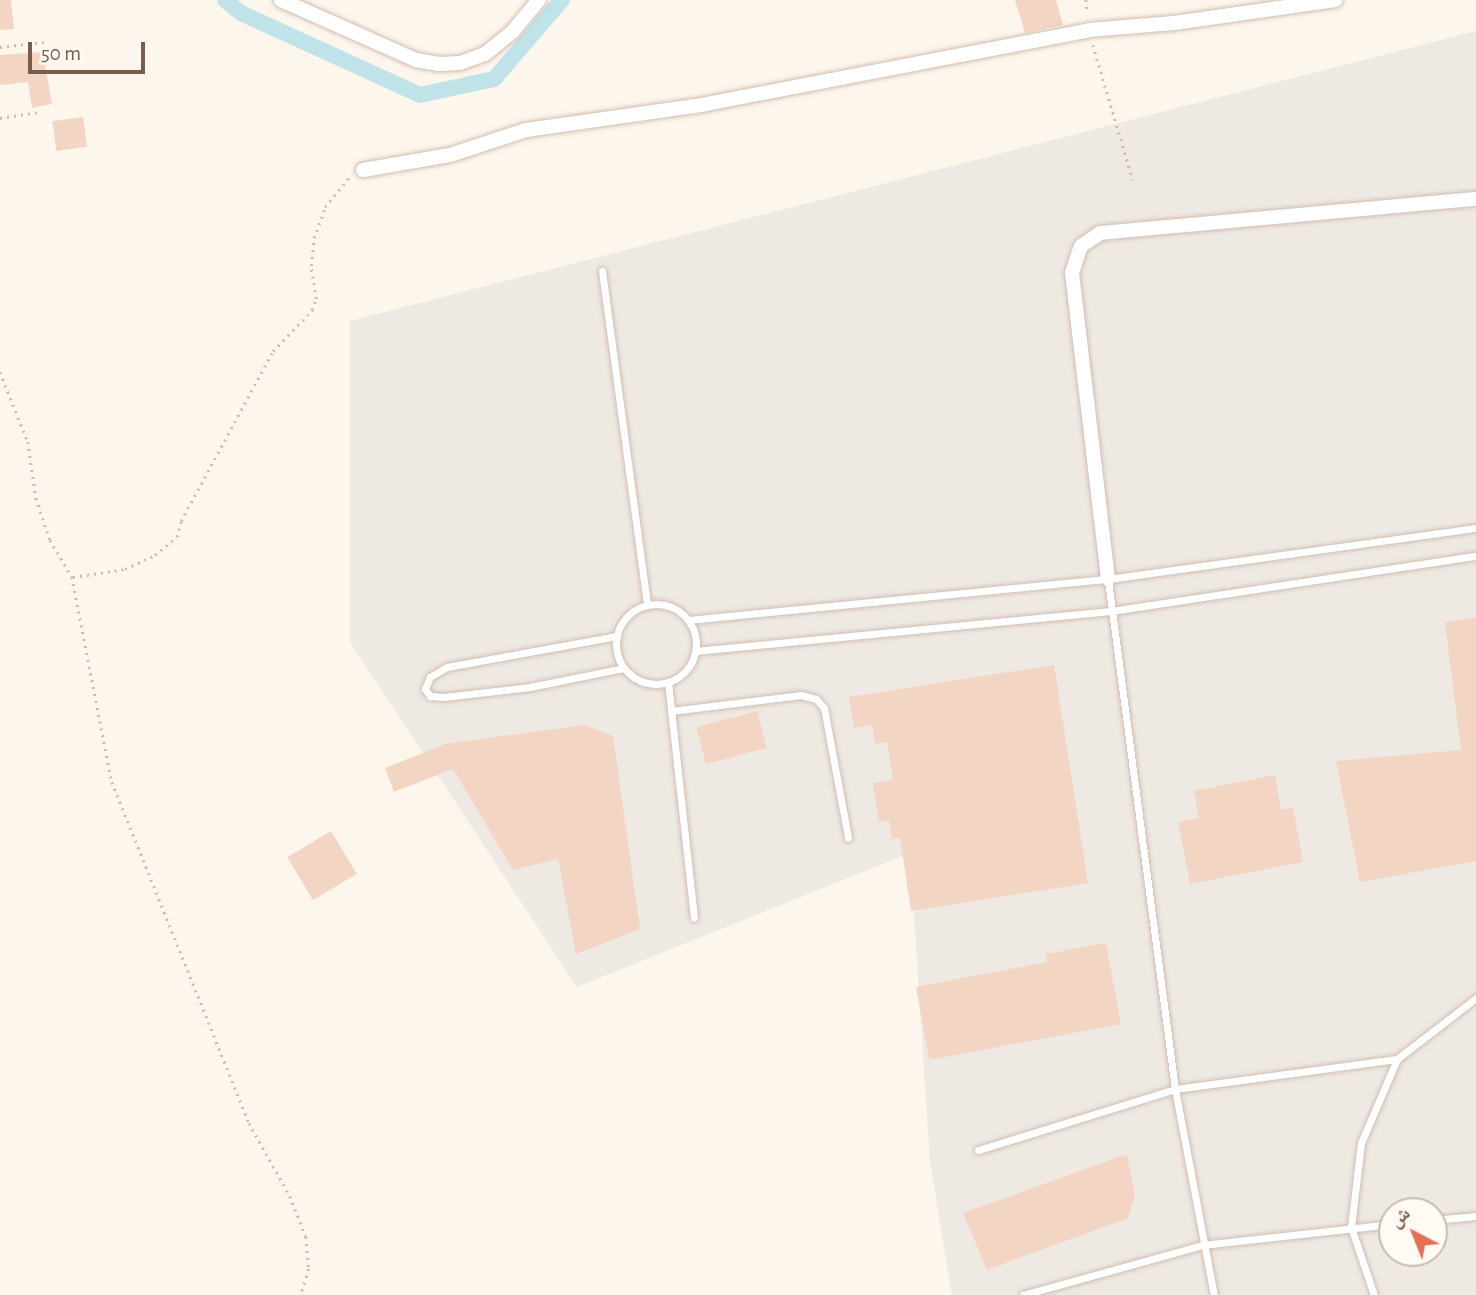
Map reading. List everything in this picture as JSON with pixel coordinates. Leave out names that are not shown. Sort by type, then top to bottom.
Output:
[{"type":"street","points":[[281,0],[416,60],[439,64],[460,63],[485,54],[513,31],[539,0]]},
{"type":"street","points":[[363,170],[440,158],[526,130],[701,105],[1089,30],[1174,23],[1335,0]]},
{"type":"street","points":[[1108,579],[1072,273],[1081,246],[1100,233],[1476,199]]},
{"type":"lane","points":[[602,271],[648,605]]},
{"type":"lane","points":[[688,620],[695,651],[685,670],[668,682],[637,679],[623,667],[617,636],[633,611],[648,605],[670,607],[688,620],[1108,579],[1476,528]]},
{"type":"lane","points":[[695,651],[1111,611],[1476,556]]},
{"type":"lane","points":[[1108,579],[1175,1089],[1202,1245],[1214,1295]]},
{"type":"lane","points":[[617,636],[447,667],[430,677],[425,689],[430,696],[444,697],[530,687],[623,667]]},
{"type":"lane","points":[[668,682],[694,918]]},
{"type":"lane","points":[[671,711],[801,695],[816,699],[824,708],[848,838]]},
{"type":"lane","points":[[1374,1295],[1352,1227],[1361,1143],[1397,1059],[1476,998]]},
{"type":"lane","points":[[978,1150],[1175,1089],[1397,1059]]},
{"type":"lane","points":[[1448,1219],[1476,1216]]},
{"type":"lane","points":[[1023,1295],[1202,1245],[1378,1225]]},
{"type":"path","points":[[1086,0],[1089,30],[1133,180]]},
{"type":"path","points":[[0,47],[44,42]]},
{"type":"path","points":[[0,118],[39,112]]},
{"type":"path","points":[[72,577],[125,569],[155,555],[177,537],[181,521],[272,351],[312,310],[316,299],[311,251],[325,207],[339,185],[363,170]]},
{"type":"path","points":[[0,372],[28,442],[36,498],[50,540],[72,577],[112,782],[249,1123],[297,1211],[310,1257],[301,1295]]},
{"type":"shaded area","points":[[1476,31],[1476,1295],[952,1295],[930,1162],[910,853],[577,987],[350,642],[350,321]]},
{"type":"building","points":[[0,0],[11,0],[14,29],[0,30]]},
{"type":"building","points":[[1015,0],[1056,0],[1063,25],[1025,33]]},
{"type":"building","points":[[43,52],[52,104],[32,108],[28,82],[0,85],[0,55]]},
{"type":"building","points":[[83,117],[87,147],[56,151],[52,121]]},
{"type":"building","points":[[1476,617],[1476,861],[1360,882],[1336,761],[1461,750],[1445,622]]},
{"type":"building","points":[[1054,665],[1088,883],[911,911],[900,838],[892,839],[889,820],[879,822],[873,783],[893,780],[887,742],[875,744],[872,725],[854,728],[849,697]]},
{"type":"building","points":[[757,711],[767,748],[706,764],[696,727]]},
{"type":"building","points":[[584,725],[613,736],[640,929],[576,954],[558,859],[513,870],[453,769],[394,792],[385,768],[445,744]]},
{"type":"building","points":[[1275,775],[1281,810],[1293,807],[1303,862],[1190,884],[1178,822],[1199,818],[1194,791]]},
{"type":"building","points":[[331,831],[357,874],[313,900],[287,857]]},
{"type":"building","points":[[1106,943],[1121,1024],[929,1060],[916,987],[1047,962],[1046,954]]},
{"type":"building","points":[[1127,1154],[1135,1196],[1128,1218],[987,1270],[963,1213]]},
{"type":"waterway","points":[[225,0],[241,13],[420,95],[494,79],[562,0]]}]
